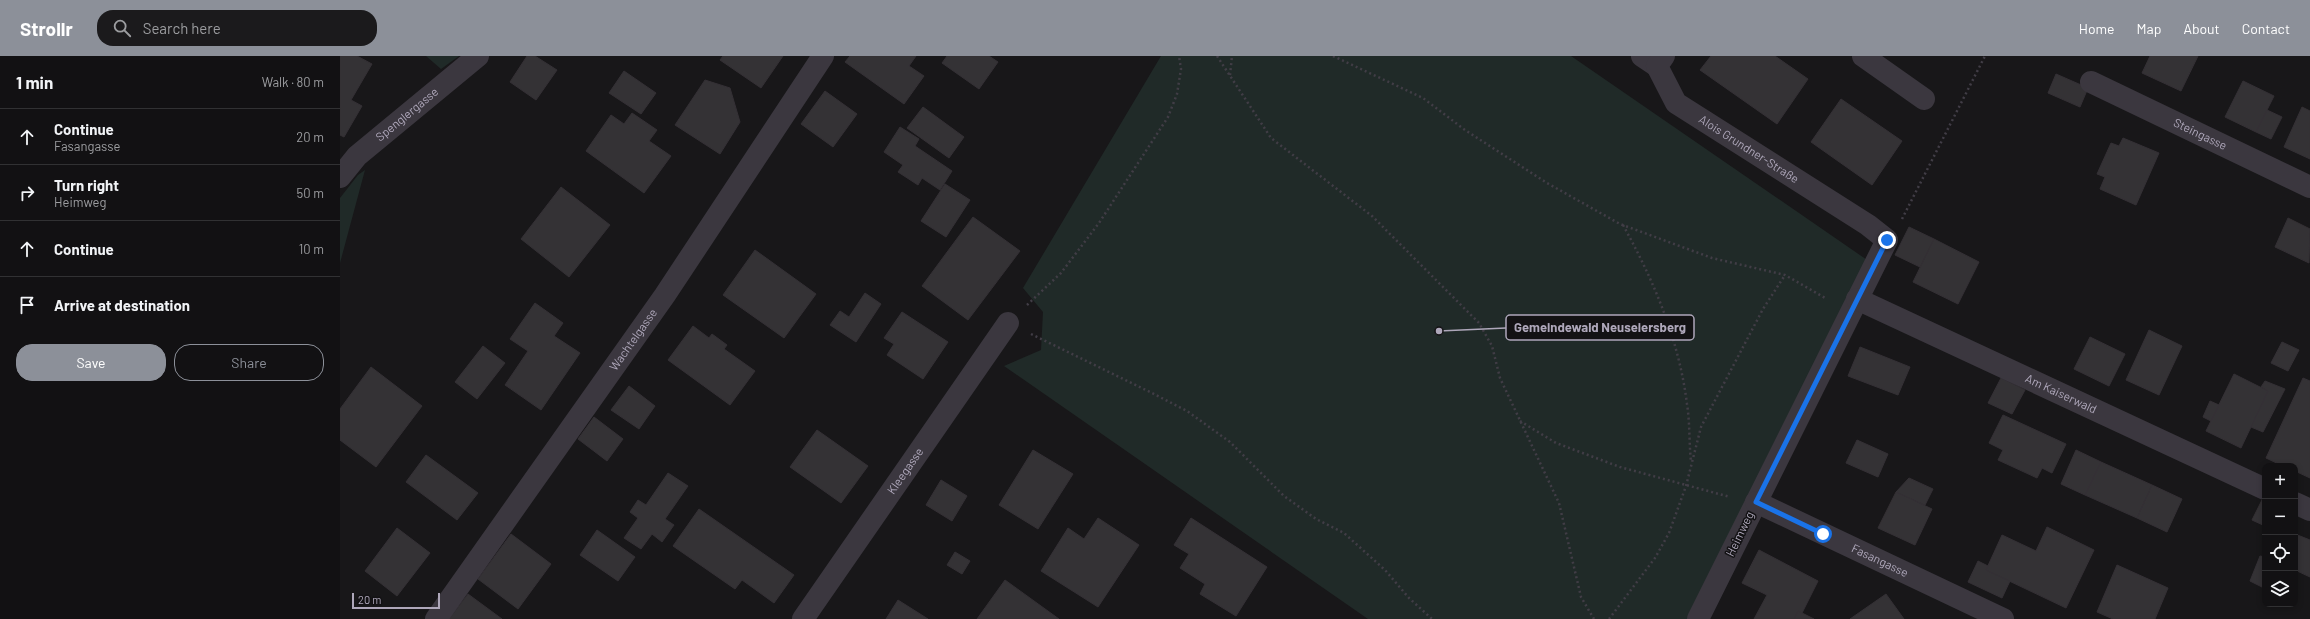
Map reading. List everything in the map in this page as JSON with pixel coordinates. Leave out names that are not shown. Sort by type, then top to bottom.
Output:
[{"type":"street","name":"Spenglergasse","points":[[340,177],[356,156],[478,56]]},
{"type":"street","name":"Wachtelgasse","points":[[436,619],[665,295],[822,56]]},
{"type":"street","points":[[1863,56],[1924,100]]},
{"type":"street","name":"Alois Grundner-Straße","points":[[1654,59],[1676,102],[1868,225],[1887,240]]},
{"type":"street","name":"Steingasse","points":[[2091,82],[2310,186]]},
{"type":"street","name":"Heimweg","points":[[1698,619],[1887,240]]},
{"type":"street","name":"Am Kaiserwald","points":[[1853,306],[2262,489]]},
{"type":"street","name":"Kleegasse","points":[[804,619],[1008,323]]},
{"type":"street","name":"Fasangasse","points":[[1756,502],[2003,619]]},
{"type":"street","points":[[2298,504],[2310,510]]},
{"type":"path","points":[[1179,56],[1181,69],[1178,88],[1168,117],[1127,182],[1061,273],[1008,323],[1152,393],[1193,416],[1230,442],[1284,496],[1316,519],[1344,533],[1385,570],[1410,598],[1432,619]]},
{"type":"path","points":[[1217,56],[1271,138],[1372,216],[1478,323],[1492,346],[1500,378],[1519,421],[1544,468],[1559,503],[1581,597],[1594,619]]},
{"type":"path","points":[[1230,75],[1232,56]]},
{"type":"path","points":[[1333,56],[1423,98],[1465,130],[1546,183],[1623,225],[1712,258],[1785,275],[1853,306]]},
{"type":"path","points":[[1887,240],[1895,234],[1985,56]]},
{"type":"path","points":[[1623,225],[1642,259],[1663,304],[1677,356],[1687,404],[1691,465]]},
{"type":"path","points":[[1609,619],[1655,558],[1669,533],[1686,486],[1701,427],[1763,309],[1785,275]]},
{"type":"path","points":[[1519,421],[1556,443],[1620,467],[1686,486],[1756,502]]},
{"type":"shaded area","points":[[426,56],[459,56],[441,69]]},
{"type":"shaded area","points":[[1161,56],[1571,56],[1870,262],[1691,619],[1368,619],[1004,366],[1041,350],[1043,312],[1023,288]]},
{"type":"shaded area","points":[[365,170],[340,263],[340,198],[358,175]]},
{"type":"building","points":[[340,56],[357,56],[372,64],[351,100],[362,106],[344,137],[340,135]]},
{"type":"building","points":[[527,56],[535,56],[557,70],[536,100],[510,82]]},
{"type":"building","points":[[723,56],[783,56],[761,88],[720,60]]},
{"type":"building","points":[[850,56],[916,56],[909,66],[924,76],[904,104],[845,62]]},
{"type":"building","points":[[947,56],[989,56],[998,62],[979,89],[942,63]]},
{"type":"building","points":[[1711,56],[1775,56],[1808,79],[1777,124],[1700,70]]},
{"type":"building","points":[[2150,56],[2198,56],[2181,91],[2142,73]]},
{"type":"building","points":[[624,71],[656,93],[641,114],[609,93]]},
{"type":"building","points":[[2056,74],[2088,88],[2080,107],[2048,93]]},
{"type":"building","points":[[705,80],[730,88],[740,122],[720,154],[675,125]]},
{"type":"building","points":[[2243,81],[2274,96],[2256,132],[2225,117]]},
{"type":"building","points":[[825,91],[857,114],[833,147],[801,124]]},
{"type":"building","points":[[1841,99],[1902,141],[1872,185],[1811,142]]},
{"type":"building","points":[[923,107],[964,137],[949,158],[907,128]]},
{"type":"building","points":[[2302,107],[2310,111],[2310,159],[2284,147]]},
{"type":"building","points":[[2267,110],[2282,117],[2271,139],[2256,132]]},
{"type":"building","points":[[632,113],[657,130],[649,141],[671,156],[644,193],[586,151],[611,115],[624,124]]},
{"type":"building","points":[[900,127],[919,139],[915,146],[952,171],[940,190],[922,178],[918,185],[898,172],[903,165],[884,152]]},
{"type":"building","points":[[2123,138],[2159,153],[2136,205],[2100,189],[2105,177],[2097,174],[2111,143],[2119,146]]},
{"type":"building","points":[[945,184],[970,200],[946,237],[921,221]]},
{"type":"building","points":[[561,187],[610,225],[569,277],[521,239]]},
{"type":"building","points":[[973,217],[1020,251],[968,320],[922,286]]},
{"type":"building","points":[[2288,218],[2310,229],[2309,263],[2275,247]]},
{"type":"building","points":[[1909,227],[1934,239],[1920,267],[1895,255]]},
{"type":"building","points":[[1934,239],[1979,262],[1958,304],[1913,282]]},
{"type":"building","points":[[755,250],[816,294],[784,338],[723,295]]},
{"type":"building","points":[[865,293],[881,304],[856,342],[830,325],[840,311],[849,317]]},
{"type":"building","points":[[535,303],[563,323],[554,336],[580,353],[541,410],[505,385],[528,351],[510,339]]},
{"type":"building","points":[[902,312],[948,342],[923,379],[887,355],[894,344],[884,338]]},
{"type":"building","points":[[693,326],[709,338],[712,334],[727,345],[724,349],[755,371],[730,405],[668,360]]},
{"type":"building","points":[[2149,330],[2182,346],[2159,395],[2126,380]]},
{"type":"building","points":[[2090,337],[2125,354],[2109,386],[2074,369]]},
{"type":"building","points":[[2282,342],[2299,350],[2288,371],[2271,363]]},
{"type":"building","points":[[483,346],[505,363],[477,399],[455,382]]},
{"type":"building","points":[[1860,347],[1910,367],[1898,395],[1848,376]]},
{"type":"building","points":[[371,367],[422,406],[376,467],[340,440],[340,409]]},
{"type":"building","points":[[2234,374],[2268,391],[2241,448],[2206,431]]},
{"type":"building","points":[[2001,378],[2025,390],[2012,414],[1988,403]]},
{"type":"building","points":[[2303,378],[2310,381],[2310,478],[2298,472],[2298,463],[2277,463],[2266,458]]},
{"type":"building","points":[[2265,381],[2285,389],[2263,432],[2251,427],[2268,391],[2261,387]]},
{"type":"building","points":[[629,386],[655,406],[639,429],[611,410]]},
{"type":"building","points":[[2210,401],[2219,405],[2211,421],[2203,417]]},
{"type":"building","points":[[2003,415],[2066,444],[2052,473],[2042,468],[2037,478],[1998,460],[2003,450],[1989,443]]},
{"type":"building","points":[[594,417],[623,439],[607,461],[578,439]]},
{"type":"building","points":[[817,430],[868,466],[841,503],[790,467]]},
{"type":"building","points":[[1857,440],[1888,454],[1878,477],[1846,463]]},
{"type":"building","points":[[1033,450],[1073,474],[1038,529],[999,505]]},
{"type":"building","points":[[2076,450],[2101,462],[2085,495],[2061,484]]},
{"type":"building","points":[[426,455],[478,493],[457,520],[406,482]]},
{"type":"building","points":[[2101,462],[2152,485],[2137,518],[2085,495]]},
{"type":"building","points":[[668,473],[688,486],[665,519],[674,525],[662,542],[652,534],[641,549],[624,538],[638,518],[630,512],[638,500],[646,505]]},
{"type":"building","points":[[1909,478],[1933,489],[1925,505],[1896,492]]},
{"type":"building","points":[[941,480],[967,496],[952,521],[926,505]]},
{"type":"building","points":[[2152,485],[2182,499],[2167,532],[2137,518]]},
{"type":"building","points":[[1896,492],[1932,509],[1915,545],[1878,528]]},
{"type":"building","points":[[2262,500],[2262,525],[2252,520]]},
{"type":"building","points":[[699,509],[794,575],[774,603],[742,580],[735,589],[673,546]]},
{"type":"building","points":[[1098,518],[1139,545],[1098,607],[1041,571],[1068,528],[1084,539]]},
{"type":"building","points":[[1191,518],[1267,567],[1236,616],[1200,594],[1205,584],[1180,568],[1189,554],[1174,545]]},
{"type":"building","points":[[2047,527],[2094,550],[2066,608],[1986,570],[2002,535],[2036,551]]},
{"type":"building","points":[[397,528],[430,553],[397,596],[365,571]]},
{"type":"building","points":[[597,530],[635,557],[618,581],[580,555]]},
{"type":"building","points":[[511,534],[551,564],[518,609],[478,579]]},
{"type":"building","points":[[2298,535],[2310,540],[2310,577],[2298,571]]},
{"type":"building","points":[[1759,550],[1818,581],[1802,613],[1798,611],[1794,619],[1754,619],[1767,595],[1742,583]]},
{"type":"building","points":[[955,552],[970,561],[962,574],[947,565]]},
{"type":"building","points":[[2260,556],[2262,556],[2262,587],[2250,581]]},
{"type":"building","points":[[1978,561],[1988,566],[1986,570],[2010,581],[2002,598],[1968,582]]},
{"type":"building","points":[[2117,565],[2168,588],[2155,619],[2113,619],[2097,612]]},
{"type":"building","points":[[1005,580],[1059,619],[977,619]]},
{"type":"building","points":[[468,594],[502,619],[449,619]]},
{"type":"building","points":[[1886,594],[1904,619],[1850,619]]},
{"type":"building","points":[[898,600],[928,619],[886,619]]},
{"type":"building","points":[[1798,611],[1814,619],[1794,619]]},
{"type":"place","name":"Gemeindewald Neuseiersberg","points":[[1439,331]]},
{"type":"route","points":[[1823,534],[1756,502],[1887,240]]}]
